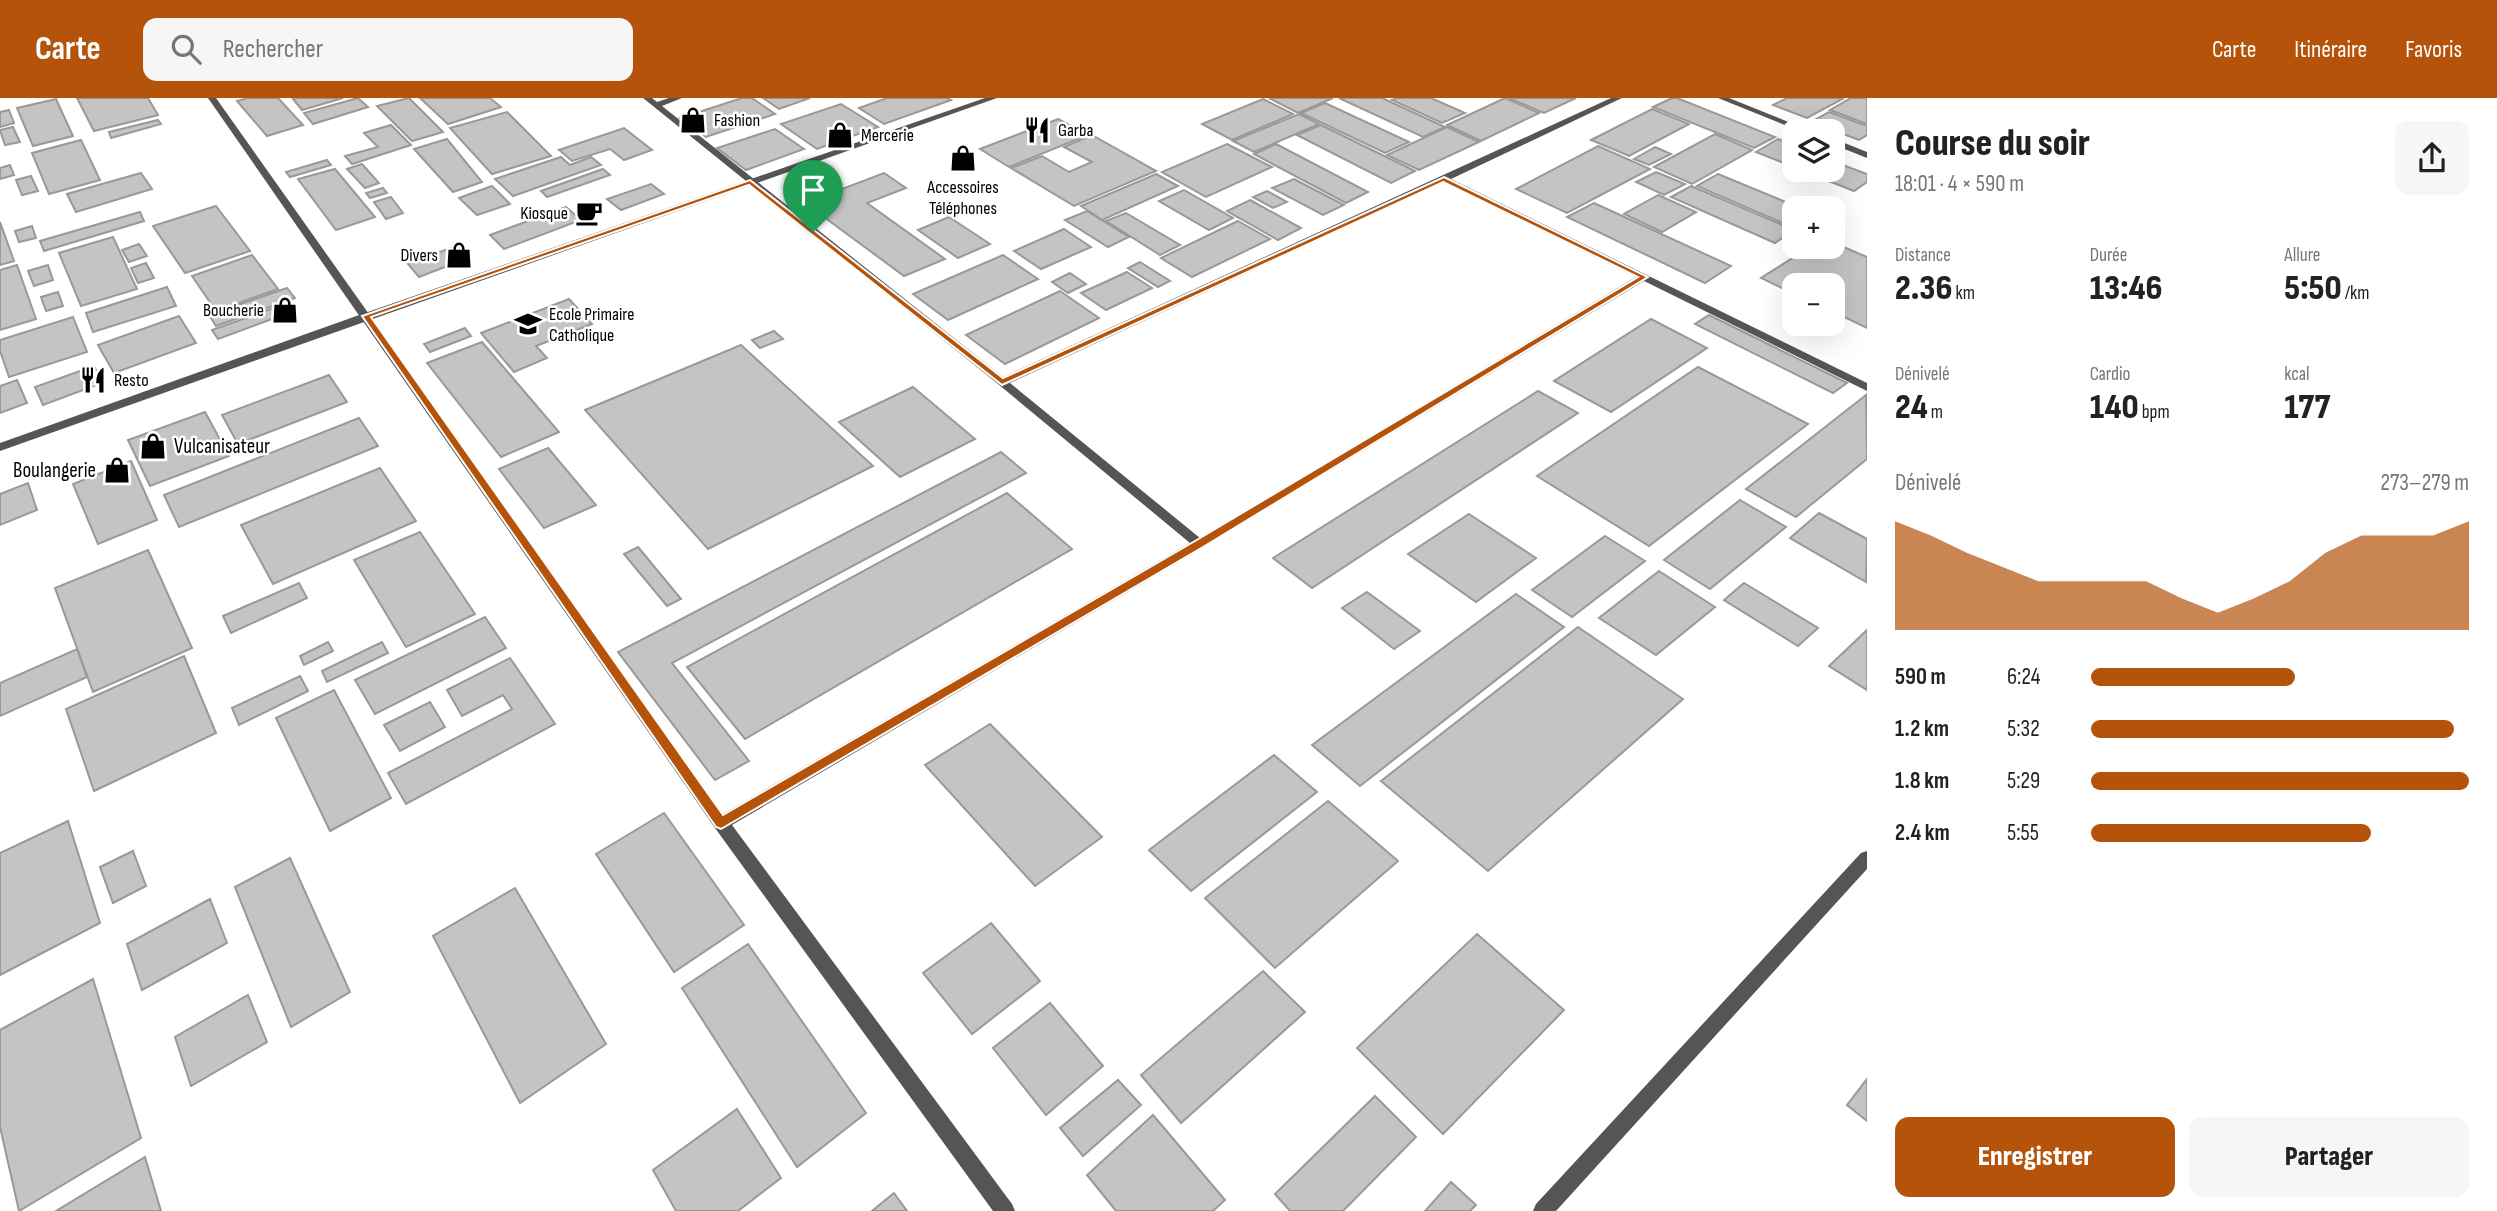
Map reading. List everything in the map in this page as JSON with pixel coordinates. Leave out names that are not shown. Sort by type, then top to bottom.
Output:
[{"type":"street","points":[[212,98],[721,823],[1005,1211]]},
{"type":"street","points":[[651,102],[678,98]]},
{"type":"street","points":[[0,447],[366,316],[993,98]]},
{"type":"street","points":[[1002,382],[1618,98]]},
{"type":"street","points":[[1721,98],[1782,121]]},
{"type":"street","points":[[651,102],[1002,382],[1199,544]]},
{"type":"street","points":[[1845,146],[1867,155]]},
{"type":"street","points":[[1444,179],[1867,387]]},
{"type":"street","points":[[721,823],[1199,544],[1644,277]]},
{"type":"street","points":[[1543,1211],[1867,858]]},
{"type":"building","points":[[77,98],[148,98],[158,115],[94,131]]},
{"type":"building","points":[[248,98],[278,98],[303,125],[267,136],[237,101]]},
{"type":"building","points":[[343,98],[302,110],[293,99]]},
{"type":"building","points":[[358,98],[368,107],[313,124],[304,113]]},
{"type":"building","points":[[409,98],[443,132],[412,141],[377,106]]},
{"type":"building","points":[[420,98],[490,98],[501,107],[448,124]]},
{"type":"building","points":[[742,98],[752,98],[775,114],[706,137],[680,118]]},
{"type":"building","points":[[763,98],[810,98],[779,109]]},
{"type":"building","points":[[887,98],[951,100],[884,124],[859,108]]},
{"type":"building","points":[[1269,98],[1333,98],[1298,113]]},
{"type":"building","points":[[1339,98],[1382,98],[1445,127],[1423,137]]},
{"type":"building","points":[[1431,98],[1465,113],[1442,123],[1392,100]]},
{"type":"building","points":[[1505,98],[1539,113],[1481,141],[1447,125]]},
{"type":"building","points":[[1509,98],[1576,98],[1544,113]]},
{"type":"building","points":[[1672,98],[1775,137],[1754,148],[1653,107]]},
{"type":"building","points":[[1787,98],[1844,98],[1807,118],[1773,105]]},
{"type":"building","points":[[1851,98],[1867,98],[1867,124],[1830,110]]},
{"type":"building","points":[[56,99],[73,136],[33,146],[17,108]]},
{"type":"building","points":[[1263,99],[1293,114],[1232,140],[1202,124]]},
{"type":"building","points":[[1325,103],[1409,142],[1385,153],[1301,113]]},
{"type":"building","points":[[841,104],[878,127],[817,149],[781,124]]},
{"type":"building","points":[[1652,109],[1689,124],[1629,156],[1591,140]]},
{"type":"building","points":[[9,110],[14,123],[0,127],[0,112]]},
{"type":"building","points":[[507,112],[551,156],[492,174],[450,128]]},
{"type":"building","points":[[1829,112],[1867,126],[1867,135],[1859,140],[1845,135],[1845,119],[1816,119]]},
{"type":"building","points":[[1299,114],[1319,124],[1254,152],[1233,141]]},
{"type":"building","points":[[1058,119],[1088,135],[1009,167],[980,149]]},
{"type":"building","points":[[158,120],[161,124],[111,138],[109,132]]},
{"type":"building","points":[[391,125],[411,145],[352,164],[345,156],[378,147],[364,133]]},
{"type":"building","points":[[1321,125],[1415,171],[1391,183],[1297,135]]},
{"type":"building","points":[[13,127],[20,142],[5,145],[0,130]]},
{"type":"building","points":[[1447,127],[1479,142],[1419,170],[1387,155]]},
{"type":"building","points":[[624,128],[652,150],[624,160],[610,149],[572,161],[559,150]]},
{"type":"building","points":[[775,129],[804,149],[746,170],[717,148]]},
{"type":"building","points":[[1715,134],[1752,150],[1692,184],[1654,167]]},
{"type":"building","points":[[1092,135],[1156,171],[1074,206],[1011,168],[1042,156],[1069,172],[1092,162],[1064,147]]},
{"type":"building","points":[[447,139],[482,182],[453,192],[414,149]]},
{"type":"building","points":[[1778,139],[1782,141],[1782,162],[1756,152]]},
{"type":"building","points":[[81,140],[100,180],[49,194],[32,153]]},
{"type":"building","points":[[1227,144],[1272,167],[1206,197],[1162,172]]},
{"type":"building","points":[[1276,144],[1368,192],[1346,203],[1254,154]]},
{"type":"building","points":[[1598,146],[1650,169],[1567,213],[1516,189]]},
{"type":"building","points":[[1655,147],[1671,154],[1649,165],[1634,159]]},
{"type":"building","points":[[561,157],[570,165],[591,157],[601,165],[513,196],[495,179]]},
{"type":"building","points":[[327,160],[331,165],[290,177],[286,172]]},
{"type":"building","points":[[362,164],[379,183],[365,188],[347,169]]},
{"type":"building","points":[[10,165],[14,175],[0,179],[0,168]]},
{"type":"building","points":[[1845,166],[1867,174],[1867,182],[1854,191],[1831,182],[1845,182]]},
{"type":"building","points":[[335,169],[375,217],[336,230],[298,179]]},
{"type":"building","points":[[603,169],[610,175],[547,197],[541,191]]},
{"type":"building","points":[[1656,172],[1685,184],[1664,195],[1636,182]]},
{"type":"building","points":[[141,173],[152,189],[76,212],[67,194]]},
{"type":"building","points":[[884,173],[906,188],[867,203],[945,259],[904,276],[805,203]]},
{"type":"building","points":[[1156,174],[1178,186],[1102,220],[1081,206]]},
{"type":"building","points":[[1718,174],[1782,201],[1782,223],[1697,186]]},
{"type":"building","points":[[31,176],[38,191],[22,195],[16,180]]},
{"type":"building","points":[[1294,179],[1344,205],[1323,215],[1272,188]]},
{"type":"building","points":[[651,184],[664,194],[621,210],[607,199]]},
{"type":"building","points":[[492,186],[510,204],[477,215],[459,198]]},
{"type":"building","points":[[1691,186],[1782,225],[1782,238],[1775,243],[1671,197]]},
{"type":"building","points":[[383,188],[387,193],[370,198],[366,193]]},
{"type":"building","points":[[1184,190],[1233,218],[1209,230],[1159,201]]},
{"type":"building","points":[[1267,191],[1287,202],[1273,208],[1253,197]]},
{"type":"building","points":[[1658,195],[1696,212],[1662,232],[1624,214]]},
{"type":"building","points":[[391,197],[403,213],[386,219],[374,202]]},
{"type":"building","points":[[1250,200],[1301,228],[1278,240],[1227,211]]},
{"type":"building","points":[[1594,203],[1731,266],[1705,283],[1567,217]]},
{"type":"building","points":[[216,206],[250,251],[185,273],[153,226]]},
{"type":"building","points":[[566,207],[581,220],[504,249],[490,235]]},
{"type":"building","points":[[1087,211],[1129,237],[1108,247],[1065,220]]},
{"type":"building","points":[[140,212],[144,221],[44,251],[40,241]]},
{"type":"building","points":[[1126,213],[1180,245],[1160,255],[1106,221]]},
{"type":"building","points":[[949,217],[990,244],[958,258],[918,230]]},
{"type":"building","points":[[1238,221],[1270,239],[1192,277],[1161,258]]},
{"type":"building","points":[[0,222],[14,261],[0,265]]},
{"type":"building","points":[[32,226],[36,238],[19,242],[15,231]]},
{"type":"building","points":[[1064,229],[1091,247],[1041,269],[1014,251]]},
{"type":"building","points":[[113,237],[137,289],[81,306],[59,253]]},
{"type":"building","points":[[139,244],[147,256],[129,262],[122,250]]},
{"type":"building","points":[[456,246],[468,258],[419,277],[408,264]]},
{"type":"building","points":[[1845,248],[1867,257],[1867,328],[1845,317],[1845,273],[1782,273],[1782,288],[1761,278],[1791,259],[1845,259]]},
{"type":"building","points":[[252,255],[278,289],[216,311],[192,276]]},
{"type":"building","points":[[1003,255],[1038,279],[948,320],[913,294]]},
{"type":"building","points":[[1140,262],[1170,281],[1158,287],[1128,268]]},
{"type":"building","points":[[146,263],[154,278],[138,283],[131,268]]},
{"type":"building","points":[[17,265],[36,319],[0,330],[0,270]]},
{"type":"building","points":[[48,265],[53,280],[34,286],[28,271]]},
{"type":"building","points":[[1127,272],[1152,288],[1106,310],[1081,293]]},
{"type":"building","points":[[1070,273],[1086,284],[1068,293],[1052,282]]},
{"type":"building","points":[[167,287],[176,306],[93,332],[86,313]]},
{"type":"building","points":[[287,288],[295,298],[216,326],[209,315]]},
{"type":"building","points":[[1060,291],[1099,318],[1005,364],[966,335]]},
{"type":"building","points":[[58,292],[63,306],[46,311],[41,297]]},
{"type":"building","points":[[569,299],[592,324],[536,346],[547,358],[514,372],[481,333]]},
{"type":"building","points":[[285,304],[291,312],[218,339],[212,330]]},
{"type":"building","points":[[1709,315],[1847,383],[1833,393],[1695,324]]},
{"type":"building","points":[[179,316],[196,343],[114,373],[98,345]]},
{"type":"building","points":[[73,317],[87,352],[9,377],[0,351],[0,340]]},
{"type":"building","points":[[1651,319],[1707,348],[1611,412],[1554,381]]},
{"type":"building","points":[[465,328],[471,336],[430,352],[424,344]]},
{"type":"building","points":[[774,331],[783,339],[760,348],[752,340]]},
{"type":"building","points":[[482,342],[559,432],[501,457],[427,363]]},
{"type":"building","points":[[741,345],[873,466],[708,549],[585,410]]},
{"type":"building","points":[[94,366],[102,383],[43,405],[35,387]]},
{"type":"building","points":[[1698,367],[1808,424],[1649,546],[1537,476]]},
{"type":"building","points":[[329,375],[347,402],[238,444],[222,415]]},
{"type":"building","points":[[17,380],[27,403],[0,413],[0,386]]},
{"type":"building","points":[[913,387],[975,439],[900,477],[839,422]]},
{"type":"building","points":[[1538,391],[1578,413],[1312,588],[1273,558]]},
{"type":"building","points":[[1866,395],[1867,459],[1796,517],[1746,489]]},
{"type":"building","points":[[205,412],[229,456],[150,486],[128,440]]},
{"type":"building","points":[[359,418],[378,446],[179,527],[164,495]]},
{"type":"building","points":[[548,448],[596,505],[544,528],[499,469]]},
{"type":"building","points":[[1001,452],[1026,473],[672,663],[749,761],[715,780],[618,652]]},
{"type":"building","points":[[131,461],[157,520],[98,544],[73,484]]},
{"type":"building","points":[[380,468],[416,521],[273,584],[241,525]]},
{"type":"building","points":[[28,483],[37,510],[0,525],[0,494]]},
{"type":"building","points":[[1007,493],[1072,549],[745,739],[687,667]]},
{"type":"building","points":[[1740,500],[1786,527],[1710,589],[1664,560]]},
{"type":"building","points":[[1819,513],[1867,539],[1866,582],[1790,538]]},
{"type":"building","points":[[1469,514],[1536,558],[1476,602],[1408,554]]},
{"type":"building","points":[[420,532],[475,614],[406,647],[354,560]]},
{"type":"building","points":[[1605,536],[1645,561],[1572,617],[1532,590]]},
{"type":"building","points":[[638,547],[681,599],[667,606],[624,554]]},
{"type":"building","points":[[148,550],[192,648],[93,692],[55,588]]},
{"type":"building","points":[[1659,571],[1715,607],[1656,655],[1599,618]]},
{"type":"building","points":[[299,583],[307,598],[231,633],[223,616]]},
{"type":"building","points":[[1744,583],[1818,628],[1798,646],[1724,600]]},
{"type":"building","points":[[1367,592],[1420,631],[1394,649],[1342,608]]},
{"type":"building","points":[[1516,594],[1564,627],[1360,786],[1312,745]]},
{"type":"building","points":[[485,617],[506,648],[375,714],[355,680]]},
{"type":"building","points":[[1578,627],[1683,699],[1488,871],[1381,781]]},
{"type":"building","points":[[1867,630],[1867,690],[1829,666]]},
{"type":"building","points":[[328,642],[333,651],[304,665],[300,656]]},
{"type":"building","points":[[382,642],[388,653],[327,682],[322,671]]},
{"type":"building","points":[[77,649],[87,677],[0,716],[0,683]]},
{"type":"building","points":[[184,656],[216,733],[94,791],[66,709]]},
{"type":"building","points":[[510,658],[555,724],[406,804],[388,773],[512,709],[503,695],[462,716],[447,690]]},
{"type":"building","points":[[300,676],[308,691],[239,725],[232,708]]},
{"type":"building","points":[[334,690],[391,798],[330,831],[276,718]]},
{"type":"building","points":[[430,702],[445,727],[400,751],[384,725]]},
{"type":"building","points":[[990,724],[1102,837],[1035,886],[925,765]]},
{"type":"building","points":[[1274,755],[1317,792],[1191,891],[1149,850]]},
{"type":"building","points":[[1328,801],[1398,861],[1275,968],[1205,898]]},
{"type":"building","points":[[664,813],[744,925],[674,972],[596,854]]},
{"type":"building","points":[[68,821],[100,923],[0,975],[0,853]]},
{"type":"building","points":[[133,851],[146,886],[113,903],[100,867]]},
{"type":"building","points":[[290,858],[350,992],[291,1027],[235,887]]},
{"type":"building","points":[[515,888],[606,1044],[520,1103],[433,936]]},
{"type":"building","points":[[210,899],[227,943],[142,990],[127,944]]},
{"type":"building","points":[[991,923],[1040,981],[972,1034],[923,973]]},
{"type":"building","points":[[1477,934],[1564,1010],[1443,1134],[1357,1048]]},
{"type":"building","points":[[748,944],[866,1113],[797,1167],[682,988]]},
{"type":"building","points":[[1263,971],[1305,1012],[1181,1123],[1141,1075]]},
{"type":"building","points":[[93,979],[141,1138],[19,1211],[0,1127],[0,1030]]},
{"type":"building","points":[[248,995],[267,1042],[191,1086],[175,1037]]},
{"type":"building","points":[[1050,1003],[1103,1066],[1046,1115],[993,1048]]},
{"type":"building","points":[[1867,1079],[1867,1121],[1847,1105]]},
{"type":"building","points":[[1118,1080],[1141,1105],[1083,1156],[1060,1128]]},
{"type":"building","points":[[1375,1096],[1416,1137],[1343,1211],[1290,1211],[1275,1194]]},
{"type":"building","points":[[737,1109],[781,1178],[738,1211],[676,1211],[653,1170]]},
{"type":"building","points":[[1153,1115],[1225,1200],[1213,1211],[1116,1211],[1087,1175]]},
{"type":"building","points":[[145,1157],[161,1211],[56,1211]]},
{"type":"building","points":[[1451,1182],[1476,1205],[1470,1211],[1425,1211]]},
{"type":"building","points":[[894,1193],[907,1211],[872,1211]]},
{"type":"place","name":"Fashion","points":[[693,120]]},
{"type":"place","name":"Garba","points":[[1037,130]]},
{"type":"place","name":"Mercerie","points":[[840,135]]},
{"type":"place","name":"Accessoires Téléphones","points":[[963,158]]},
{"type":"place","name":"Kiosque","points":[[589,213]]},
{"type":"place","name":"Divers","points":[[459,255]]},
{"type":"place","name":"Boucherie","points":[[285,310]]},
{"type":"place","name":"Ecole Primaire Catholique","points":[[528,324]]},
{"type":"place","name":"Resto","points":[[93,380]]},
{"type":"place","name":"Vulcanisateur","points":[[153,446]]},
{"type":"place","name":"Boulangerie","points":[[117,470]]},
{"type":"route","points":[[1444,179],[1644,277],[1199,544],[721,823],[366,316],[750,182],[813,232],[1002,382],[1444,179]]}]
